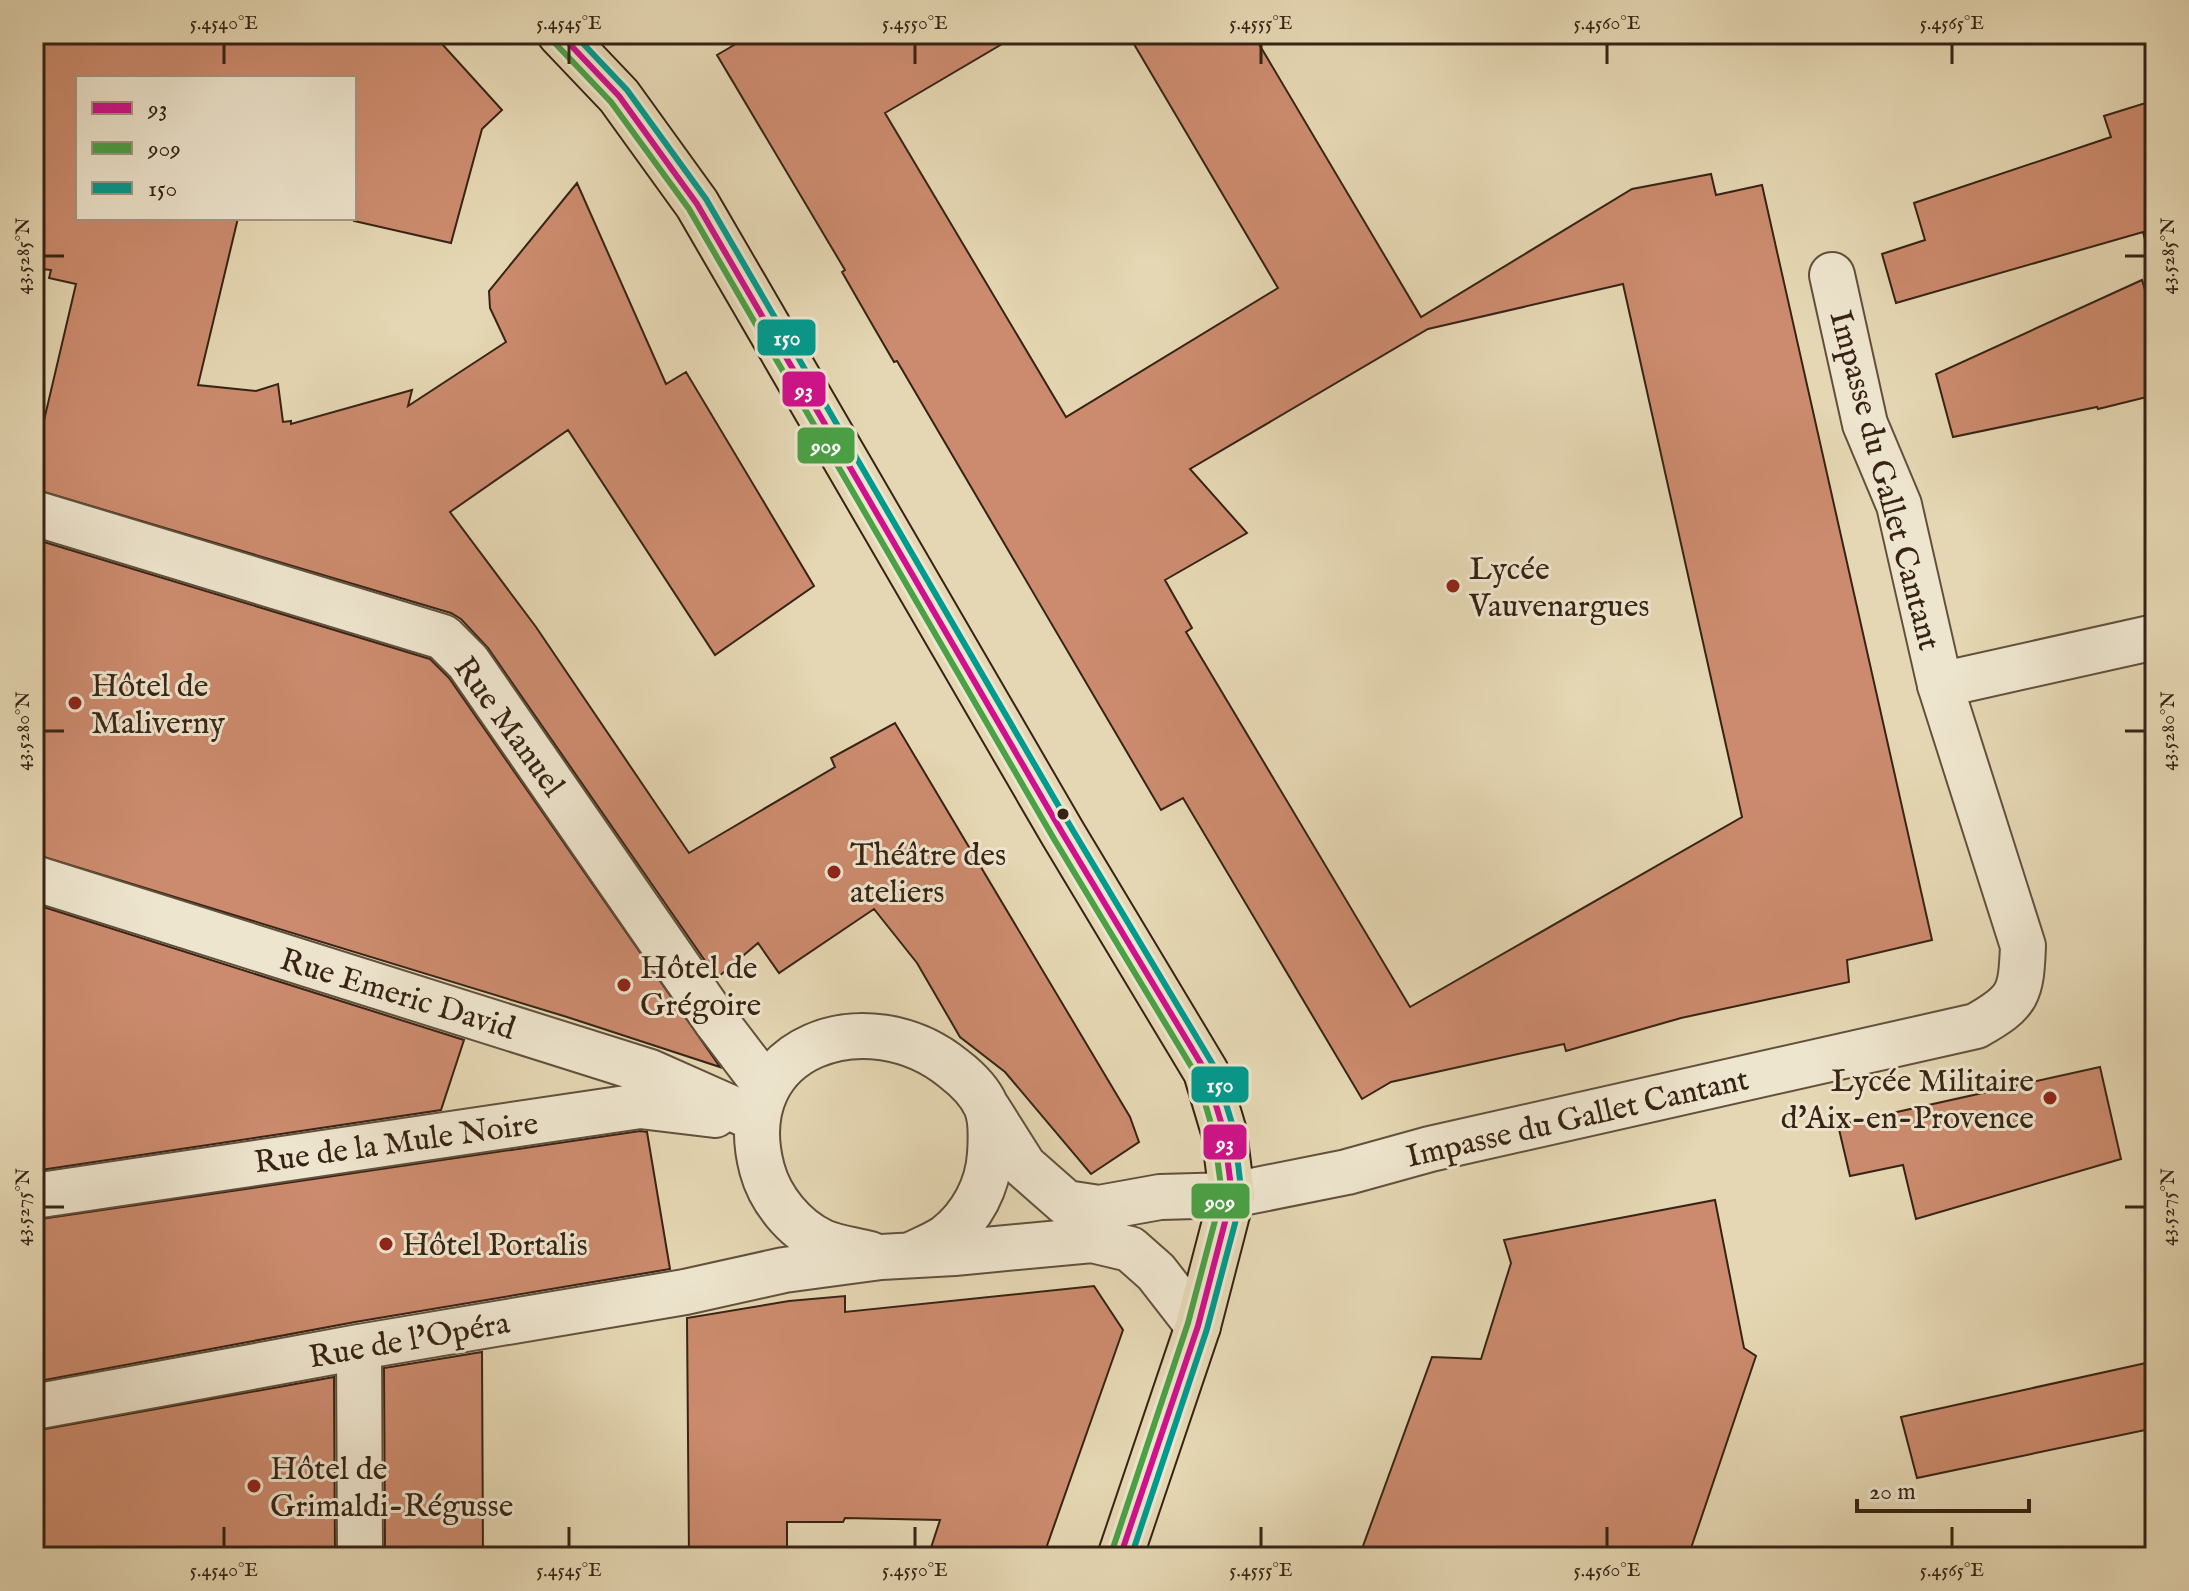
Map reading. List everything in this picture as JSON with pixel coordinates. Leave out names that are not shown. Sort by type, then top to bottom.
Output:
[{"type":"main road","points":[[560,34],[619,96],[697,204],[1063,834],[1206,1072],[1224,1132],[1232,1195],[1198,1326],[1120,1557]]},
{"type":"street","name":"Impasse du Gallet Cantant","points":[[986,1107],[1024,1166],[1066,1203],[1099,1208],[1160,1197],[1232,1195],[1347,1172],[1430,1149],[1976,1026],[2001,1012],[2022,985],[2023,946],[1940,685],[1899,505],[1865,424],[1832,275]]},
{"type":"street","name":"Rue Manuel","points":[[34,513],[443,637],[468,662],[716,1021],[762,1104]]},
{"type":"street","name":"Impasse du Gallet Cantant","points":[[1940,685],[2155,637]]},
{"type":"street","name":"Rue Emeric David","points":[[34,878],[650,1072],[762,1104]]},
{"type":"street","points":[[897,1255],[946,1237],[973,1208],[988,1176],[991,1138],[986,1107],[970,1082],[941,1058],[908,1041],[871,1035],[836,1039],[805,1049],[782,1065],[762,1104],[755,1145],[766,1185],[789,1218],[823,1242],[897,1255],[1092,1240],[1130,1249],[1156,1272],[1198,1326]]},
{"type":"street","name":"Rue de la Mule Noire","points":[[34,1196],[640,1106],[762,1104]]},
{"type":"street","name":"Rue de l'Opéra","points":[[34,1407],[359,1347],[685,1292],[784,1270],[897,1255]]},
{"type":"street","points":[[359,1347],[360,1557]]},
{"type":"building","points":[[34,34],[433,34],[502,110],[482,129],[451,243],[354,221],[356,76],[76,76],[76,220],[238,220],[198,385],[256,391],[278,384],[283,422],[291,421],[291,424],[412,390],[408,406],[506,342],[490,308],[489,291],[577,183],[666,384],[686,372],[814,586],[715,655],[568,430],[450,512],[536,627],[689,853],[835,767],[831,758],[895,723],[1130,1117],[1139,1142],[1091,1174],[1005,1072],[960,1037],[917,963],[874,909],[779,973],[758,943],[717,978],[488,648],[461,619],[451,613],[34,489],[34,463],[76,284],[49,278],[51,270],[34,268]]},
{"type":"building","points":[[753,34],[1019,34],[885,113],[1066,417],[1278,288],[1128,34],[1253,34],[1421,317],[1632,189],[1711,174],[1716,195],[1762,185],[1932,940],[1847,960],[1849,982],[1681,1018],[1566,1051],[1564,1044],[1391,1082],[1362,1099],[1183,798],[1161,810],[897,361],[894,362],[842,272],[845,270],[717,55]],"holes":[[[1623,284],[1742,817],[1410,1007],[1186,632],[1192,628],[1165,580],[1247,533],[1190,469],[1428,329]]]},
{"type":"building","points":[[2155,100],[2155,241],[2146,243],[2143,232],[1896,303],[1882,254],[1925,240],[1914,203],[2111,137],[2104,116]]},
{"type":"building","points":[[2142,280],[2155,322],[2155,395],[1953,437],[1936,374]]},
{"type":"building","points":[[34,539],[430,659],[449,678],[720,1067],[34,854]]},
{"type":"building","points":[[34,904],[464,1040],[441,1110],[34,1171]]},
{"type":"building","points":[[2100,1067],[2121,1159],[1916,1219],[1903,1165],[1850,1176],[1838,1125]]},
{"type":"building","points":[[647,1132],[670,1269],[355,1322],[34,1382],[34,1220]]},
{"type":"building","points":[[1715,1200],[1744,1348],[1756,1356],[1688,1557],[1359,1557],[1432,1357],[1481,1359],[1511,1263],[1504,1240]]},
{"type":"building","points":[[1094,1286],[1123,1330],[1043,1557],[928,1557],[940,1520],[845,1518],[843,1522],[787,1522],[787,1557],[689,1557],[687,1318],[789,1301],[845,1296],[845,1312]]},
{"type":"building","points":[[482,1352],[483,1557],[388,1557],[388,1549],[385,1550],[384,1368]]},
{"type":"building","points":[[2155,1361],[2155,1428],[1917,1478],[1901,1417]]},
{"type":"building","points":[[334,1377],[335,1557],[34,1557],[34,1431]]},
{"type":"transit line","name":"93","points":[[560,34],[619,96],[697,204],[1063,834],[1206,1072],[1224,1132],[1232,1195],[1198,1326],[1120,1557]]},
{"type":"transit line","name":"150","points":[[574,34],[627,90],[706,199],[1072,829],[1215,1068],[1234,1130],[1242,1197],[1207,1329],[1131,1557]]},
{"type":"transit line","name":"909","points":[[553,41],[611,102],[689,209],[1054,839],[1197,1076],[1214,1134],[1222,1194],[1188,1323],[1111,1554]]},
{"type":"place","name":"Lycée Vauvenargues","points":[[1453,586]]},
{"type":"place","name":"Hôtel de Maliverny","points":[[75,703]]},
{"type":"place","name":"Théâtre des ateliers","points":[[834,872]]},
{"type":"place","name":"Hôtel de Grégoire","points":[[624,985]]},
{"type":"place","name":"Lycée Militaire d'Aix-en-Provence","points":[[2050,1098]]},
{"type":"place","name":"Hôtel Portalis","points":[[386,1244]]},
{"type":"place","name":"Hôtel de Grimaldi-Régusse","points":[[254,1486]]}]
